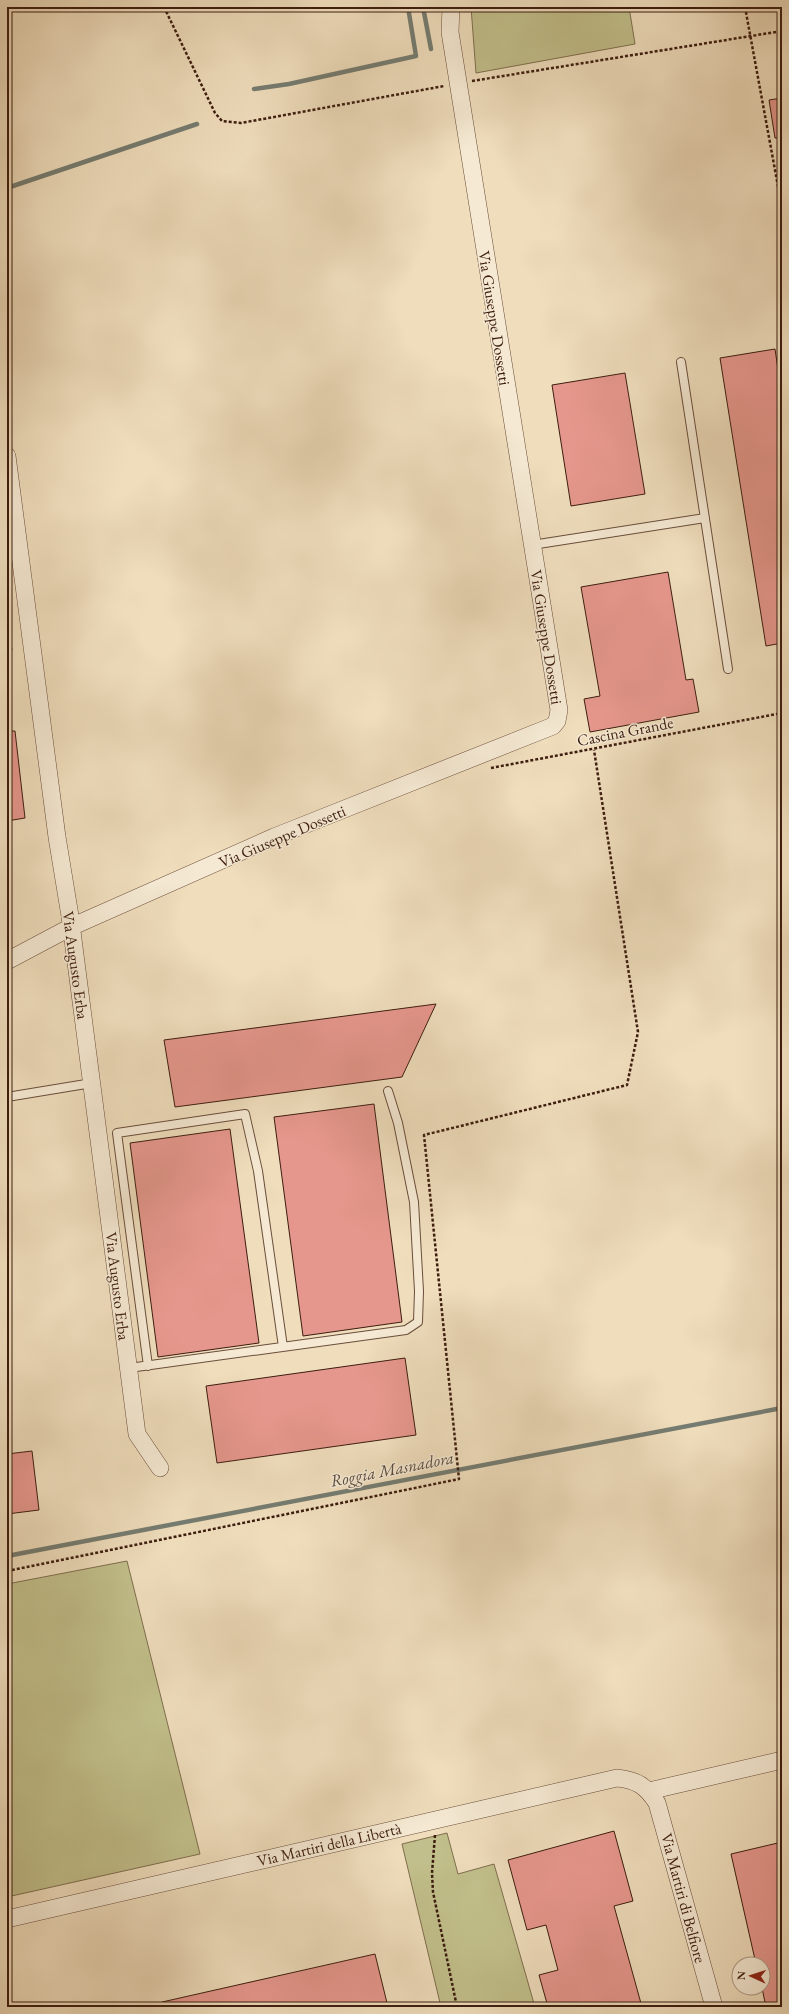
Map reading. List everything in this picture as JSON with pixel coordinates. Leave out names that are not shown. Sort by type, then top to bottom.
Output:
[{"type":"street","name":"Via Giuseppe Dossetti","points":[[7,961],[72,927],[274,837],[553,726],[558,718],[559,710],[450,32],[442,7]]},
{"type":"street","name":"Via Giuseppe Dossetti","points":[[450,32],[451,7]]},
{"type":"street","name":"Via Augusto Erba","points":[[7,456],[56,837],[72,927],[138,1434],[160,1468]]},
{"type":"street","points":[[649,1791],[782,1760]]},
{"type":"street","name":"Via Martiri della Libertà","points":[[7,1919],[617,1778],[641,1783],[649,1791]]},
{"type":"street","name":"Via Martiri di Belfiore","points":[[649,1791],[657,1803],[714,2007]]},
{"type":"lane","points":[[681,362],[728,669]]},
{"type":"lane","points":[[532,545],[705,518]]},
{"type":"lane","points":[[7,1097],[92,1083]]},
{"type":"lane","points":[[129,1368],[406,1330],[418,1322],[419,1291],[414,1202],[398,1123],[388,1091]]},
{"type":"lane","points":[[148,1366],[117,1133],[245,1114],[258,1171],[283,1347]]},
{"type":"path","points":[[745,7],[782,208]]},
{"type":"path","points":[[7,646],[12,650]]},
{"type":"path","name":"Cascina Grande","points":[[480,754],[488,766],[494,768],[782,713]]},
{"type":"path","points":[[436,1819],[432,1874],[433,1892],[457,2007]]},
{"type":"shaded area","points":[[471,7],[629,7],[635,44],[476,73]]},
{"type":"shaded area","points":[[127,1561],[200,1854],[7,1897],[7,1584]]},
{"type":"shaded area","points":[[447,1833],[458,1874],[494,1864],[535,2007],[441,2007],[402,1844]]},
{"type":"building","points":[[782,98],[782,138],[775,138],[769,100]]},
{"type":"building","points":[[775,349],[782,396],[782,643],[766,646],[720,358]]},
{"type":"building","points":[[625,373],[645,494],[571,506],[552,385]]},
{"type":"building","points":[[668,572],[686,680],[693,679],[699,712],[590,732],[584,699],[600,696],[581,587]]},
{"type":"building","points":[[7,731],[15,731],[25,818],[7,821]]},
{"type":"building","points":[[436,1004],[402,1077],[175,1107],[164,1040]]},
{"type":"building","points":[[374,1104],[402,1322],[303,1336],[274,1117]]},
{"type":"building","points":[[230,1129],[259,1343],[158,1357],[130,1143]]},
{"type":"building","points":[[405,1358],[416,1435],[217,1463],[206,1386]]},
{"type":"building","points":[[32,1451],[39,1510],[7,1514],[7,1454]]},
{"type":"building","points":[[614,1831],[633,1901],[614,1906],[642,2007],[548,2007],[539,1975],[558,1970],[546,1925],[527,1930],[508,1860]]},
{"type":"building","points":[[782,1842],[782,2007],[766,2007],[764,1996],[771,1996],[771,1956],[754,1956],[731,1854]]},
{"type":"building","points":[[375,1954],[388,2007],[163,2007],[162,2002]]},
{"type":"waterway","points":[[254,89],[289,84],[416,56],[408,7]]},
{"type":"waterway","points":[[423,7],[431,49]]},
{"type":"waterway","points":[[7,188],[197,124]]},
{"type":"waterway","name":"Roggia Masnadora","points":[[7,1556],[782,1408]]}]
